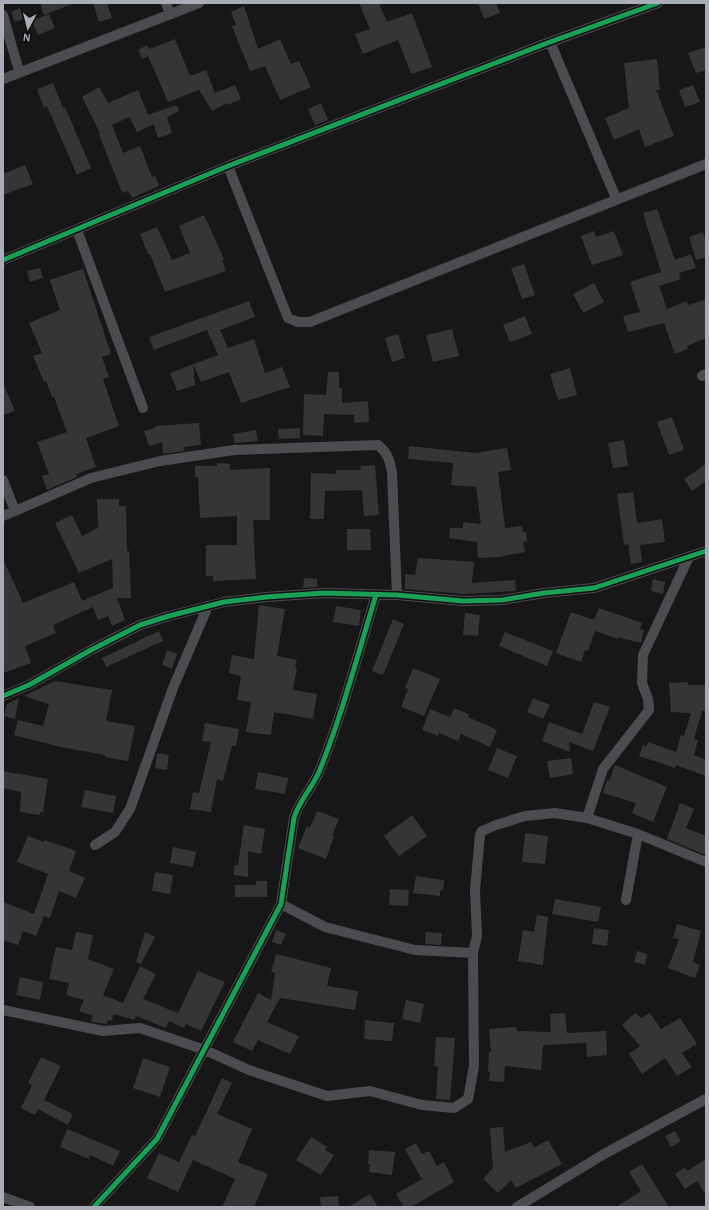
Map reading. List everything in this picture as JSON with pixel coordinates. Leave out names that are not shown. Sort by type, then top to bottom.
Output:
[{"type":"street","points":[[166,3],[170,14]]},
{"type":"street","points":[[3,79],[198,3]]},
{"type":"street","points":[[3,260],[228,166],[550,42],[658,3]]},
{"type":"street","points":[[3,15],[20,72]]},
{"type":"street","points":[[550,42],[616,198]]},
{"type":"street","points":[[228,166],[288,318],[298,322],[310,322],[616,198],[706,164]]},
{"type":"street","points":[[77,230],[143,408]]},
{"type":"street","points":[[3,516],[91,478],[160,461],[234,450],[378,445],[387,454],[392,473],[397,595]]},
{"type":"street","points":[[3,480],[15,511]]},
{"type":"street","points":[[3,696],[29,685],[90,650],[140,625],[224,602],[266,597],[324,593],[397,595],[430,599],[487,601],[544,593],[586,590],[688,559],[706,552]]},
{"type":"street","points":[[587,818],[603,769],[649,710],[648,699],[642,683],[643,655],[688,559]]},
{"type":"street","points":[[94,1207],[157,1139],[282,904],[294,818],[297,809],[321,767],[337,724],[376,595]]},
{"type":"street","points":[[95,845],[115,832],[130,809],[173,688],[208,606]]},
{"type":"street","points":[[3,1010],[103,1031],[140,1028],[205,1050],[249,1070],[327,1096],[370,1092],[422,1105],[454,1108],[468,1099],[474,1066],[473,953],[477,936],[475,890],[482,831],[496,824],[525,816],[555,813],[587,818],[638,834],[706,862]]},
{"type":"street","points":[[626,900],[638,834]]},
{"type":"street","points":[[282,904],[325,927],[407,948],[448,953],[473,953]]},
{"type":"street","points":[[517,1207],[604,1154],[706,1099]]},
{"type":"street","points":[[3,1197],[30,1207]]},
{"type":"building","points":[[40,3],[72,3],[72,4],[44,15]]},
{"type":"building","points":[[93,3],[107,3],[112,18],[99,22]]},
{"type":"building","points":[[359,3],[379,3],[387,22],[412,13],[432,67],[411,74],[398,40],[363,54],[355,34],[370,29]]},
{"type":"building","points":[[478,3],[496,3],[500,13],[484,19]]},
{"type":"building","points":[[244,6],[258,49],[280,39],[291,64],[299,61],[311,87],[280,100],[265,66],[250,71],[232,26],[236,25],[231,12]]},
{"type":"building","points":[[20,8],[24,19],[15,22],[11,12]]},
{"type":"building","points":[[49,14],[55,28],[38,35],[32,21]]},
{"type":"building","points":[[175,39],[190,76],[206,70],[215,93],[235,85],[241,99],[228,105],[227,103],[212,111],[199,90],[168,102],[148,56],[142,59],[138,50],[147,45],[149,49]]},
{"type":"building","points":[[706,47],[706,70],[696,73],[688,53]]},
{"type":"building","points":[[657,59],[660,90],[656,90],[674,136],[645,147],[639,129],[614,140],[605,118],[629,108],[624,63]]},
{"type":"building","points":[[53,83],[91,168],[77,175],[47,106],[44,108],[37,89]]},
{"type":"building","points":[[693,85],[700,102],[685,107],[679,90]]},
{"type":"building","points":[[99,87],[108,103],[138,90],[148,115],[177,105],[179,111],[167,117],[172,133],[158,138],[154,124],[137,132],[129,117],[112,125],[123,153],[140,146],[152,177],[155,176],[159,186],[132,198],[128,191],[122,193],[99,134],[100,133],[82,97]]},
{"type":"building","points":[[321,103],[328,120],[315,125],[308,109]]},
{"type":"building","points":[[25,165],[33,184],[3,195],[3,174]]},
{"type":"building","points":[[657,209],[675,260],[691,254],[696,268],[679,273],[681,279],[659,286],[667,309],[687,301],[688,305],[706,299],[706,338],[687,346],[688,349],[675,354],[664,323],[628,332],[623,316],[640,312],[630,282],[661,272],[643,213]]},
{"type":"building","points":[[204,215],[224,259],[222,260],[226,271],[165,292],[150,254],[148,254],[140,234],[157,227],[172,260],[190,253],[179,226]]},
{"type":"building","points":[[594,231],[596,237],[614,231],[623,255],[592,265],[581,236]]},
{"type":"building","points":[[703,232],[706,242],[706,257],[696,260],[689,237]]},
{"type":"building","points":[[524,264],[535,295],[522,299],[511,268]]},
{"type":"building","points":[[40,268],[43,278],[30,282],[27,271]]},
{"type":"building","points":[[83,269],[111,354],[102,357],[109,377],[103,379],[119,426],[86,438],[96,467],[76,474],[77,477],[47,490],[42,476],[49,474],[37,442],[67,432],[54,397],[52,397],[46,381],[44,382],[33,356],[42,353],[29,323],[60,310],[50,280]]},
{"type":"building","points":[[594,283],[604,302],[583,313],[573,294]]},
{"type":"building","points":[[249,301],[255,317],[220,330],[228,348],[254,339],[265,373],[282,367],[290,387],[241,403],[229,372],[201,382],[193,364],[218,355],[207,330],[154,350],[149,337]]},
{"type":"building","points":[[525,316],[532,334],[510,342],[503,325]]},
{"type":"building","points":[[452,329],[459,356],[433,362],[426,335]]},
{"type":"building","points":[[398,334],[405,358],[392,362],[385,338]]},
{"type":"building","points":[[193,364],[195,385],[177,391],[170,373]]},
{"type":"building","points":[[570,368],[577,395],[558,400],[550,374]]},
{"type":"building","points":[[328,372],[339,372],[339,388],[342,388],[342,403],[368,401],[369,422],[354,423],[354,415],[324,414],[323,436],[303,435],[304,394],[326,395]]},
{"type":"building","points":[[3,383],[15,411],[3,415]]},
{"type":"building","points":[[672,417],[684,450],[669,455],[657,422]]},
{"type":"building","points":[[199,423],[201,445],[183,447],[184,451],[163,454],[162,442],[149,446],[144,431],[155,428],[155,426]]},
{"type":"building","points":[[300,428],[300,438],[279,439],[278,429]]},
{"type":"building","points":[[256,430],[258,441],[234,443],[233,434]]},
{"type":"building","points":[[624,440],[628,466],[613,468],[608,443]]},
{"type":"building","points":[[409,446],[475,453],[507,448],[511,470],[498,472],[505,528],[522,526],[523,532],[526,532],[527,541],[523,542],[525,552],[499,557],[478,558],[477,542],[449,538],[450,528],[463,528],[463,522],[481,524],[476,487],[451,485],[453,463],[408,459]]},
{"type":"building","points":[[217,463],[230,464],[230,470],[270,468],[270,520],[253,520],[256,579],[213,581],[213,576],[206,576],[206,545],[237,545],[237,516],[200,518],[198,477],[195,477],[195,466],[217,466]]},
{"type":"building","points":[[706,464],[706,481],[692,491],[684,479]]},
{"type":"building","points":[[375,465],[379,515],[364,516],[362,490],[325,491],[324,519],[310,519],[311,473],[336,474],[336,470],[361,470],[360,466]]},
{"type":"building","points":[[633,492],[637,523],[662,519],[665,542],[640,545],[642,562],[631,564],[628,544],[624,545],[617,494]]},
{"type":"building","points":[[97,499],[119,499],[119,506],[126,506],[127,551],[129,551],[131,598],[117,598],[125,620],[112,626],[108,616],[98,620],[93,607],[53,625],[56,633],[25,646],[31,663],[3,673],[3,559],[23,603],[74,582],[82,601],[113,588],[112,559],[79,573],[55,523],[72,515],[82,536],[98,528]]},
{"type":"building","points":[[347,529],[370,529],[371,550],[347,550]]},
{"type":"building","points":[[418,558],[474,562],[472,583],[515,580],[516,591],[465,594],[405,589],[405,574],[415,575]]},
{"type":"building","points":[[304,578],[317,579],[317,587],[303,588]]},
{"type":"building","points":[[653,579],[665,582],[663,594],[651,591]]},
{"type":"building","points":[[259,605],[285,609],[277,656],[297,660],[293,690],[317,694],[313,719],[274,712],[271,735],[246,732],[251,702],[237,700],[241,676],[229,673],[232,655],[254,659]]},
{"type":"building","points":[[336,606],[361,610],[359,626],[333,622]]},
{"type":"building","points":[[599,608],[642,623],[640,629],[644,630],[641,643],[618,637],[618,639],[595,631],[588,651],[585,650],[581,662],[556,653],[571,612],[594,620]]},
{"type":"building","points":[[465,613],[480,615],[478,636],[463,635]]},
{"type":"building","points":[[393,619],[404,624],[383,675],[372,671]]},
{"type":"building","points":[[159,631],[163,641],[106,667],[102,658]]},
{"type":"building","points":[[505,632],[553,651],[547,666],[499,646]]},
{"type":"building","points":[[167,650],[177,654],[172,669],[162,665]]},
{"type":"building","points":[[413,668],[440,679],[424,716],[401,707],[408,689],[405,688]]},
{"type":"building","points":[[55,681],[112,690],[106,721],[135,726],[128,761],[61,747],[14,735],[18,720],[43,726],[49,704],[24,696]]},
{"type":"building","points":[[688,682],[688,685],[706,685],[706,711],[702,711],[694,739],[698,740],[694,755],[706,760],[706,776],[676,765],[675,768],[639,756],[643,745],[646,747],[648,742],[676,752],[681,735],[684,736],[691,713],[671,712],[669,683]]},
{"type":"building","points":[[19,698],[15,719],[4,716],[7,704]]},
{"type":"building","points":[[533,698],[550,705],[543,719],[527,712]]},
{"type":"building","points":[[594,702],[610,707],[593,751],[569,742],[570,752],[542,741],[549,722],[582,734]]},
{"type":"building","points":[[454,708],[469,714],[468,717],[497,730],[490,747],[461,734],[458,741],[439,733],[438,736],[422,730],[430,709],[450,717]]},
{"type":"building","points":[[205,723],[239,729],[236,746],[232,746],[223,781],[217,779],[211,812],[190,809],[193,792],[199,793],[211,742],[202,741]]},
{"type":"building","points":[[497,748],[517,756],[508,778],[488,770]]},
{"type":"building","points":[[157,753],[169,755],[167,770],[155,768]]},
{"type":"building","points":[[571,758],[573,774],[550,778],[547,761]]},
{"type":"building","points":[[615,765],[667,787],[653,822],[632,813],[636,803],[603,793],[607,780],[609,781]]},
{"type":"building","points":[[3,771],[48,779],[43,813],[40,812],[40,815],[20,812],[21,792],[3,788]]},
{"type":"building","points":[[258,772],[288,778],[285,794],[255,789]]},
{"type":"building","points":[[85,790],[116,796],[113,813],[81,807]]},
{"type":"building","points":[[680,803],[694,809],[686,828],[706,836],[706,855],[667,839]]},
{"type":"building","points":[[317,811],[339,819],[332,836],[334,837],[326,859],[298,848],[307,826],[310,828]]},
{"type":"building","points":[[412,815],[427,836],[399,856],[384,836]]},
{"type":"building","points":[[244,825],[265,829],[261,854],[248,851],[248,877],[234,875],[234,865],[238,865]]},
{"type":"building","points":[[525,833],[548,836],[545,864],[522,862]]},
{"type":"building","points":[[28,836],[44,842],[45,840],[76,851],[69,871],[85,878],[76,898],[59,891],[50,918],[44,916],[36,936],[23,931],[18,945],[3,940],[3,902],[34,914],[48,874],[17,862]]},
{"type":"building","points":[[173,847],[196,852],[193,867],[170,863]]},
{"type":"building","points":[[155,872],[173,875],[170,894],[152,891]]},
{"type":"building","points":[[416,876],[444,880],[443,891],[440,890],[440,896],[413,893]]},
{"type":"building","points":[[256,881],[267,881],[267,897],[235,897],[235,885],[256,885]]},
{"type":"building","points":[[390,889],[409,890],[408,906],[389,905]]},
{"type":"building","points":[[555,899],[601,907],[598,922],[552,914]]},
{"type":"building","points":[[537,915],[548,917],[543,965],[518,961],[523,930],[534,932]]},
{"type":"building","points":[[677,924],[701,931],[693,962],[700,965],[695,978],[668,968],[679,939],[673,938]]},
{"type":"building","points":[[594,928],[609,930],[607,946],[592,944]]},
{"type":"building","points":[[276,930],[286,934],[281,945],[272,942]]},
{"type":"building","points":[[76,932],[93,935],[88,959],[114,969],[103,995],[123,1003],[140,966],[156,974],[143,999],[178,1013],[198,971],[225,982],[201,1031],[186,1024],[184,1028],[169,1021],[166,1028],[136,1016],[134,1020],[114,1014],[111,1021],[108,1020],[107,1024],[91,1022],[93,1016],[79,1011],[84,1000],[66,995],[69,983],[49,979],[56,947],[72,950]]},
{"type":"building","points":[[145,932],[155,937],[141,964],[136,962]]},
{"type":"building","points":[[426,932],[442,933],[441,945],[425,944]]},
{"type":"building","points":[[637,951],[647,954],[645,965],[634,962]]},
{"type":"building","points":[[276,954],[331,968],[327,986],[358,991],[355,1010],[280,998],[267,1022],[299,1036],[290,1054],[258,1040],[252,1051],[233,1042],[258,993],[271,1000],[275,973],[271,972]]},
{"type":"building","points":[[20,977],[43,982],[40,1000],[16,995]]},
{"type":"building","points":[[406,1000],[424,1004],[420,1023],[402,1019]]},
{"type":"building","points":[[565,1013],[567,1033],[606,1031],[607,1055],[587,1057],[586,1043],[543,1045],[541,1070],[505,1066],[504,1082],[489,1081],[489,1052],[491,1052],[489,1029],[516,1027],[517,1031],[551,1032],[550,1014]]},
{"type":"building","points":[[635,1013],[641,1018],[650,1013],[661,1029],[680,1018],[697,1044],[682,1053],[692,1067],[677,1076],[665,1058],[642,1074],[629,1054],[640,1046],[622,1025]]},
{"type":"building","points":[[365,1020],[394,1023],[392,1041],[364,1039]]},
{"type":"building","points":[[436,1037],[455,1038],[450,1100],[436,1099],[438,1067],[434,1066]]},
{"type":"building","points":[[41,1057],[61,1066],[44,1100],[73,1114],[68,1125],[38,1109],[35,1115],[21,1108],[32,1085],[28,1083]]},
{"type":"building","points":[[143,1058],[170,1067],[160,1097],[133,1088]]},
{"type":"building","points":[[222,1078],[232,1083],[217,1114],[252,1129],[238,1162],[268,1174],[254,1207],[222,1207],[235,1179],[193,1160],[178,1192],[147,1178],[159,1153],[179,1162],[192,1135],[195,1136]]},
{"type":"building","points":[[503,1127],[505,1152],[531,1142],[534,1148],[548,1140],[562,1164],[516,1188],[511,1180],[498,1193],[483,1179],[493,1168],[490,1128]]},
{"type":"building","points":[[67,1129],[120,1151],[113,1166],[90,1155],[89,1159],[60,1147]]},
{"type":"building","points":[[675,1131],[681,1141],[671,1147],[665,1136]]},
{"type":"building","points":[[311,1137],[327,1147],[325,1150],[334,1155],[321,1175],[296,1160]]},
{"type":"building","points":[[416,1143],[422,1154],[429,1151],[437,1166],[444,1162],[454,1182],[411,1207],[404,1207],[396,1194],[424,1178],[421,1178],[405,1149]]},
{"type":"building","points":[[369,1150],[395,1152],[392,1175],[369,1172]]},
{"type":"building","points":[[706,1159],[706,1195],[697,1181],[685,1189],[675,1174],[685,1167],[687,1171]]},
{"type":"building","points":[[642,1164],[669,1207],[616,1207],[641,1191],[629,1172]]},
{"type":"building","points":[[370,1194],[378,1207],[348,1207]]},
{"type":"building","points":[[338,1196],[339,1207],[321,1207],[320,1197]]},
{"type":"cycle path","points":[[3,260],[228,166],[550,42],[658,3]]},
{"type":"cycle path","points":[[3,696],[29,685],[91,650],[140,625],[224,602],[266,597],[324,593],[397,595],[463,601],[502,600],[544,593],[594,588],[706,551]]},
{"type":"cycle path","points":[[94,1207],[157,1139],[281,904],[294,818],[299,806],[319,772],[335,729],[376,595]]}]
